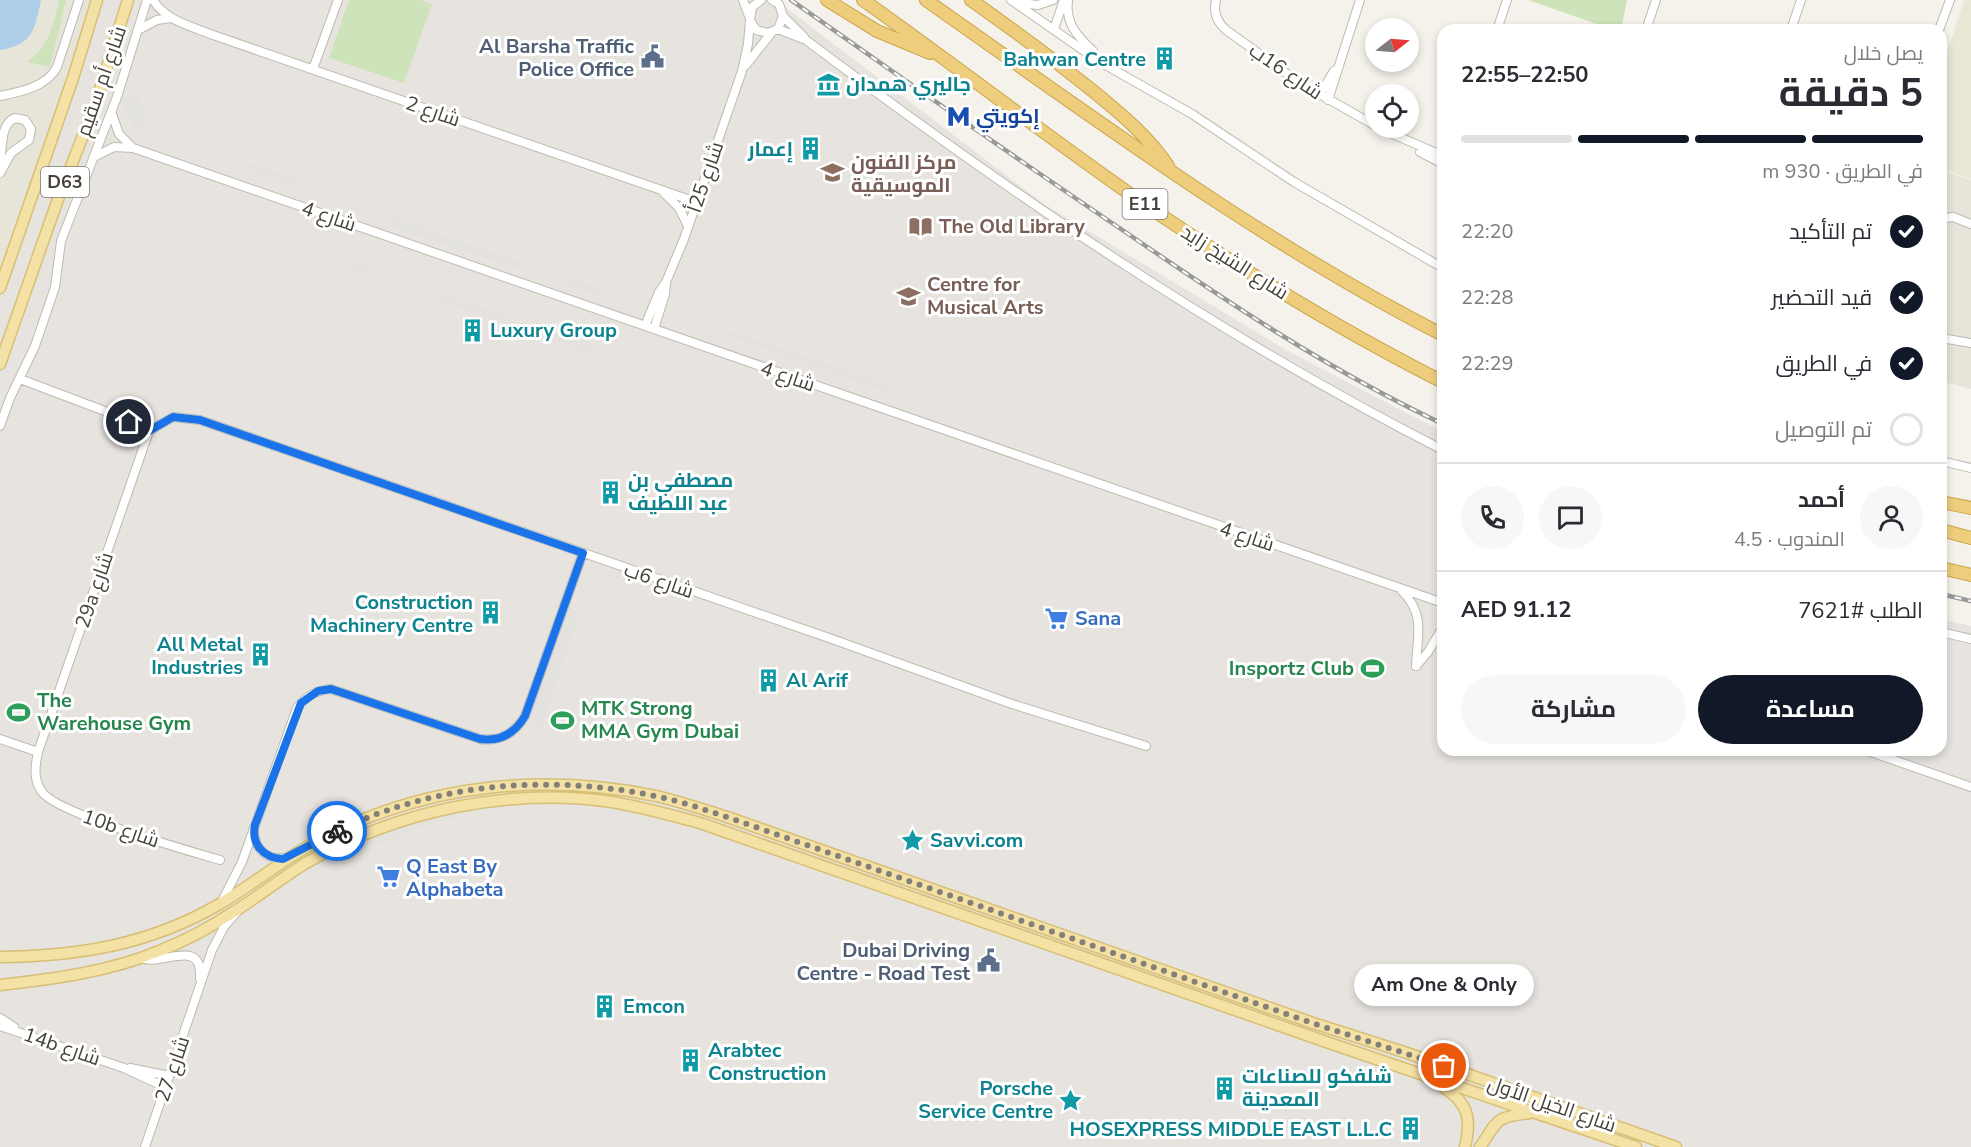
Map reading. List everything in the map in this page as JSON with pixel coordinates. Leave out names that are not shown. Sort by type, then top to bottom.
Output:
[{"type":"highway","points":[[827,0],[893,39],[942,57]]},
{"type":"highway","name":"شارع الشيخ زايد","points":[[863,0],[1203,243],[1316,312],[1437,379]]},
{"type":"highway","name":"شارع الشيخ زايد","points":[[926,0],[1174,174],[1317,265],[1437,332]]},
{"type":"highway","points":[[971,0],[1064,68],[1123,116],[1155,149],[1174,174]]},
{"type":"highway","points":[[1947,503],[1971,508]]},
{"type":"highway","points":[[1947,532],[1971,538]]},
{"type":"highway","points":[[1947,569],[1971,575]]},
{"type":"main road","name":"شارع أم سقيم","points":[[0,288],[73,78],[97,0]]},
{"type":"main road","name":"شارع أم سقيم","points":[[0,364],[57,202],[95,105],[128,0]]},
{"type":"main road","name":"شارع الخيل الأول","points":[[0,957],[94,951],[138,940],[180,924],[220,904],[289,857],[328,835],[412,802],[456,792],[500,786],[545,784],[612,789],[656,796],[730,818],[1312,1023],[1428,1060],[1676,1147]]},
{"type":"main road","name":"شارع الخيل الأول","points":[[0,985],[98,969],[141,958],[177,943],[242,906],[295,870],[343,844],[383,827],[425,814],[468,805],[509,800],[570,798],[611,802],[653,810],[700,823],[1426,1077],[1636,1147]]},
{"type":"main road","points":[[0,951],[27,957]]},
{"type":"main road","points":[[1426,1077],[1452,1093],[1465,1108],[1469,1127],[1465,1147]]},
{"type":"main road","points":[[1480,1147],[1498,1120],[1510,1115],[1533,1113]]},
{"type":"street","points":[[0,96],[39,85],[55,72],[79,0]]},
{"type":"street","points":[[0,426],[10,398],[35,346],[55,287],[61,241],[112,112],[147,0]]},
{"type":"street","name":"شارع 2","points":[[153,0],[171,18],[696,202]]},
{"type":"street","points":[[313,69],[338,0]]},
{"type":"street","points":[[743,0],[756,30],[764,33],[790,32],[806,40],[999,182],[1113,256],[1252,345],[1344,398],[1437,447]]},
{"type":"street","points":[[742,70],[748,44],[752,7],[761,0]]},
{"type":"street","points":[[771,0],[779,4],[783,16],[806,40]]},
{"type":"street","points":[[1011,0],[1032,5],[1053,0]]},
{"type":"street","points":[[1011,0],[1111,68],[1192,114],[1294,182],[1437,265]]},
{"type":"street","points":[[1054,29],[1064,0]]},
{"type":"street","points":[[1068,0],[1068,16],[1075,33],[1111,68]]},
{"type":"street","name":"شارع 16ب","points":[[1216,0],[1216,15],[1222,27],[1300,83],[1365,120]]},
{"type":"street","points":[[1328,100],[1360,0]]},
{"type":"street","points":[[1499,24],[1507,0]]},
{"type":"street","points":[[1649,24],[1656,0]]},
{"type":"street","points":[[1793,24],[1801,0]]},
{"type":"street","points":[[1942,24],[1950,0]]},
{"type":"street","points":[[742,70],[775,31],[783,16]]},
{"type":"street","points":[[138,31],[157,20],[171,18]]},
{"type":"street","points":[[1320,94],[1339,63]]},
{"type":"street","name":"شارع 25أ","points":[[645,326],[659,292],[666,282],[688,226],[742,70]]},
{"type":"street","points":[[112,112],[119,134],[133,148]]},
{"type":"street","points":[[0,173],[11,153],[27,143],[31,136],[30,126],[25,120],[15,118],[6,123],[3,130],[1,158]]},
{"type":"street","name":"شارع 16ب","points":[[1400,138],[1437,153]]},
{"type":"street","name":"شارع 16ب","points":[[1400,138],[1409,146],[1437,161]]},
{"type":"street","points":[[0,141],[1,158]]},
{"type":"street","name":"شارع 4","points":[[94,156],[114,147],[133,148],[1437,601]]},
{"type":"street","points":[[659,189],[675,202],[688,226]]},
{"type":"street","points":[[1947,218],[1953,217],[1971,224]]},
{"type":"street","name":"شارع 25أ","points":[[654,329],[665,294],[666,282]]},
{"type":"street","points":[[1947,339],[1971,343]]},
{"type":"street","points":[[20,379],[118,416],[149,431]]},
{"type":"street","name":"شارع 6ب","points":[[149,431],[173,417],[200,420],[1009,703],[1146,746]]},
{"type":"street","name":"29a شارع","points":[[36,777],[38,752],[149,431]]},
{"type":"street","points":[[1947,462],[1971,468]]},
{"type":"street","points":[[220,904],[238,873],[297,708],[311,694],[324,689],[338,691],[480,739],[497,739],[512,732],[525,716],[583,553]]},
{"type":"street","points":[[1399,589],[1413,604],[1418,618],[1416,666],[1437,636]]},
{"type":"street","points":[[1947,633],[1971,639]]},
{"type":"street","points":[[0,739],[38,752]]},
{"type":"street","points":[[1881,756],[1971,787]]},
{"type":"street","name":"10b شارع","points":[[36,777],[45,796],[68,809],[220,860]]},
{"type":"street","points":[[255,825],[254,838],[264,854],[276,858],[289,857]]},
{"type":"street","name":"شارع 27","points":[[144,1147],[216,942],[242,906]]},
{"type":"street","name":"شارع 27","points":[[141,958],[152,961],[179,954],[188,955],[196,961],[200,969],[199,990]]},
{"type":"street","points":[[0,1018],[14,1028],[31,1035]]},
{"type":"street","name":"14b شارع","points":[[0,1026],[124,1068],[165,1087]]},
{"type":"street","name":"14b شارع","points":[[124,1068],[169,1076]]},
{"type":"shaded area","points":[[0,0],[107,0],[0,334]]},
{"type":"shaded area","points":[[105,0],[776,0],[1044,204],[1286,350],[1437,429],[1437,756],[1947,756],[1947,620],[1971,626],[1971,1147],[0,1147],[0,307]]},
{"type":"shaded area","points":[[1964,0],[1971,0],[1971,179],[1947,171],[1947,52]]},
{"type":"shaded area","points":[[136,93],[149,123],[134,130],[121,100]]},
{"type":"shaded area","points":[[246,162],[301,181],[302,188],[248,169]]},
{"type":"shaded area","points":[[1947,172],[1971,180],[1971,389],[1947,383]]},
{"type":"shaded area","points":[[388,216],[527,264],[524,271],[386,225]]},
{"type":"shaded area","points":[[349,261],[376,270],[374,275],[349,267]]},
{"type":"shaded area","points":[[565,276],[600,288],[597,295],[563,283]]},
{"type":"shaded area","points":[[440,292],[511,317],[509,325],[442,301]]},
{"type":"shaded area","points":[[722,328],[895,388],[896,395],[723,334]]},
{"type":"shaded area","points":[[551,333],[594,348],[591,353],[549,338]]},
{"type":"shaded area","points":[[567,607],[580,611],[542,728],[532,725],[530,720]]},
{"type":"shaded area","points":[[456,810],[458,818],[410,831],[306,876],[302,868],[407,823]]},
{"type":"green space","points":[[59,0],[66,0],[50,67],[27,62],[45,42],[52,27]]},
{"type":"green space","points":[[349,0],[420,0],[432,4],[404,83],[329,58]]},
{"type":"green space","points":[[1528,0],[1627,0],[1622,24],[1597,24]]},
{"type":"water","points":[[0,0],[41,0],[31,34],[19,44],[0,50]]},
{"type":"railway","points":[[791,0],[1036,171],[1237,307],[1358,381],[1437,421]]},
{"type":"railway","points":[[1947,595],[1971,601]]},
{"type":"way so far","points":[[337,831],[412,802],[456,792],[500,786],[568,785],[656,796],[730,818],[1312,1023],[1444,1066]]},
{"type":"place","name":"Al Barsha Traffic Police Office","points":[[652,57]]},
{"type":"place","name":"Bahwan Centre","points":[[1164,59]]},
{"type":"place","name":"جاليري همدان","points":[[828,84]]},
{"type":"place","name":"إكويتي","points":[[958,116]]},
{"type":"place","name":"إعمار","points":[[811,149]]},
{"type":"place","name":"مركز الفنون الموسيقية","points":[[833,173]]},
{"type":"place","name":"The Old Library","points":[[921,226]]},
{"type":"place","name":"Centre for Musical Arts","points":[[909,296]]},
{"type":"place","name":"Luxury Group","points":[[472,330]]},
{"type":"place","name":"مصطفي بن عبد اللطيف","points":[[610,492]]},
{"type":"place","name":"Construction Machinery Centre","points":[[491,613]]},
{"type":"place","name":"Sana","points":[[1057,618]]},
{"type":"place","name":"All Metal Industries","points":[[261,655]]},
{"type":"place","name":"Insportz Club","points":[[1372,668]]},
{"type":"place","name":"Al Arif","points":[[768,680]]},
{"type":"place","name":"The Warehouse Gym","points":[[19,712]]},
{"type":"place","name":"MTK Strong MMA Gym Dubai","points":[[563,720]]},
{"type":"place","name":"Savvi.com","points":[[912,840]]},
{"type":"place","name":"Q East By Alphabeta","points":[[388,877]]},
{"type":"place","name":"Dubai Driving Centre - Road Test","points":[[988,961]]},
{"type":"place","name":"Emcon","points":[[605,1006]]},
{"type":"place","name":"Arabtec Construction","points":[[690,1061]]},
{"type":"place","name":"Am One & Only","points":[[1444,1066]]},
{"type":"place","name":"شلفكو للصناعات المعدينة","points":[[1224,1088]]},
{"type":"place","name":"Porsche Service Centre","points":[[1071,1100]]},
{"type":"place","name":"HOSEXPRESS MIDDLE EAST L.L.C","points":[[1410,1129]]},
{"type":"route","points":[[129,422],[149,431],[173,417],[200,420],[583,553],[525,716],[512,732],[502,738],[480,739],[331,689],[311,694],[301,703],[297,708],[255,825],[254,838],[264,854],[283,859],[337,831]]}]
